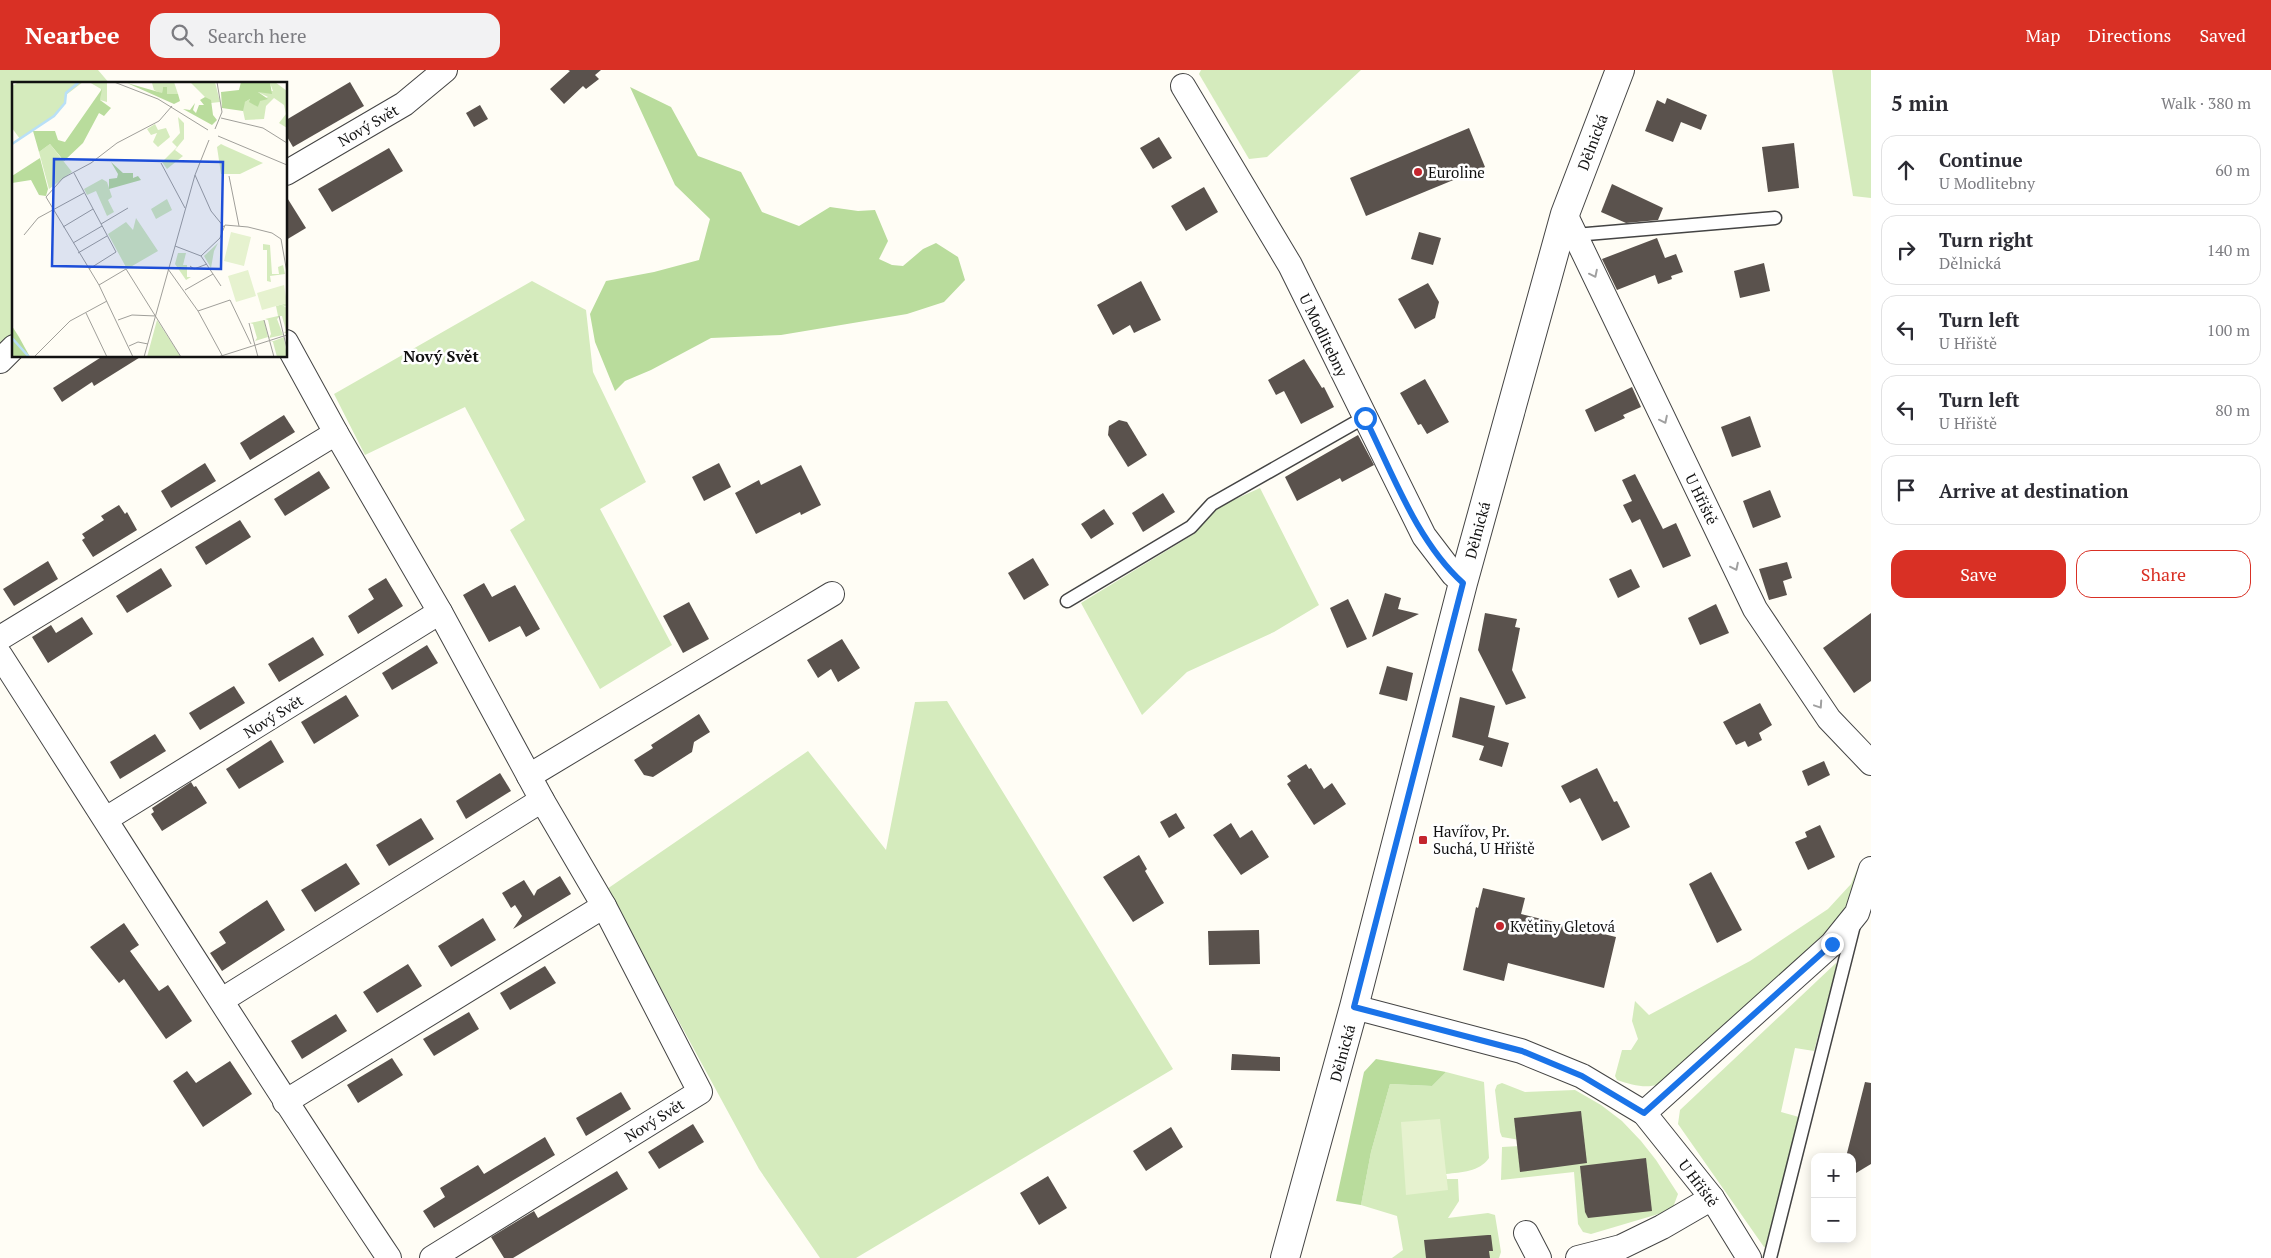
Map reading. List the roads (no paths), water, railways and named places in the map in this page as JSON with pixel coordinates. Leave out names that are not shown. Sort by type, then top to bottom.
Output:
[{"type":"street","name":"Nový Svět","points":[[288,172],[404,104],[446,70]]},
{"type":"street","name":"Dělnická","points":[[1286,1258],[1354,1007],[1463,583],[1570,225],[1620,70]]},
{"type":"street","name":"U Modlitebny","points":[[1183,86],[1290,266],[1424,536],[1453,574],[1463,583]]},
{"type":"street","name":"U Hřiště","points":[[1570,225],[1755,610],[1829,719],[1871,763]]},
{"type":"street","name":"Nový Svět","points":[[288,346],[336,433],[440,612],[542,800],[604,906],[700,1092],[432,1258]]},
{"type":"street","points":[[0,362],[12,350]]},
{"type":"street","points":[[0,638],[336,433]]},
{"type":"street","points":[[529,776],[832,594]]},
{"type":"street","name":"Nový Svět","points":[[106,819],[440,612]]},
{"type":"street","points":[[0,655],[222,1000],[284,1102],[389,1258]]},
{"type":"street","points":[[222,1000],[542,800]]},
{"type":"street","points":[[1644,1113],[1832,944],[1857,913],[1871,869]]},
{"type":"street","points":[[284,1102],[604,906]]},
{"type":"street","name":"U Hřiště","points":[[1354,1007],[1522,1051],[1582,1076],[1644,1113],[1712,1198],[1749,1258]]},
{"type":"street","points":[[1578,1258],[1622,1247],[1662,1227],[1712,1198]]},
{"type":"street","points":[[1526,1233],[1539,1258]]},
{"type":"lane","points":[[1570,225],[1775,218]]},
{"type":"lane","points":[[1067,601],[1191,527],[1212,504],[1365,418]]},
{"type":"lane","points":[[1770,1258],[1857,913]]},
{"type":"place","name":"Euroline","points":[[1418,172]]},
{"type":"place","name":"Havířov, Pr. Suchá, U Hřiště","points":[[1423,840]]},
{"type":"place","name":"Květiny Gletová","points":[[1500,926]]},
{"type":"district","name":"Nový Svět","points":[[441,356]]}]
